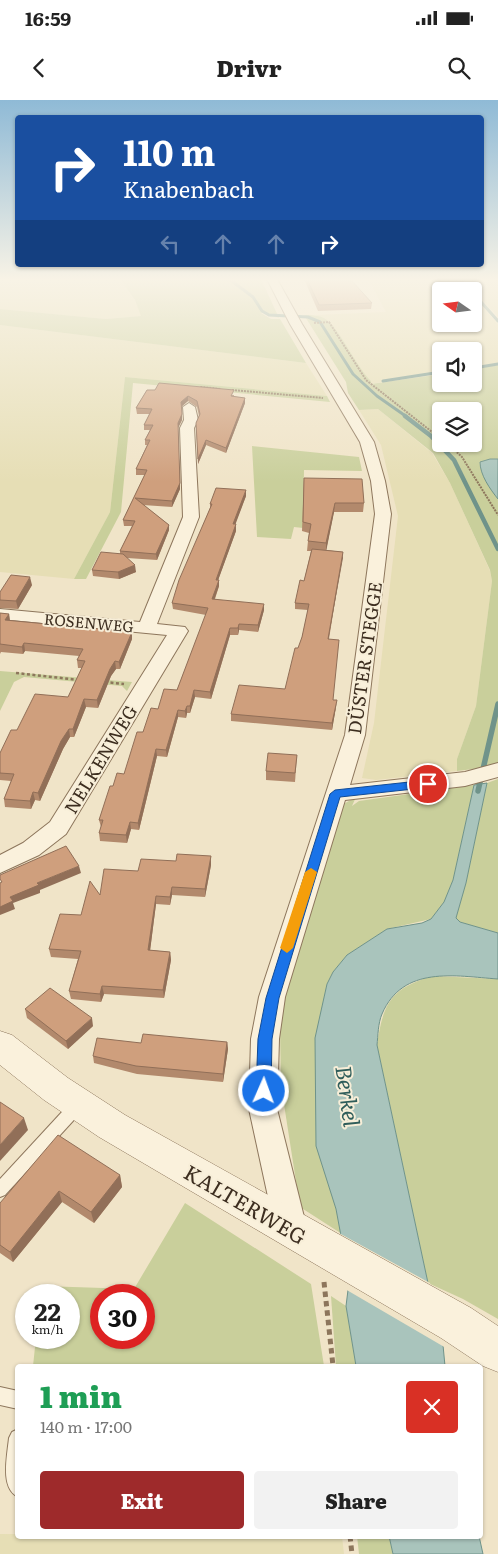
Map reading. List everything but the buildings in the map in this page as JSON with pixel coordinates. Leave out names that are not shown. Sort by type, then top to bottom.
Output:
[{"type":"street","name":"DÜSTER STEGGE","points":[[310,347],[367,442],[378,481],[382,514],[355,735],[272,998],[265,1039],[263,1109],[314,1243]]},
{"type":"street","points":[[147,627],[191,517],[187,428],[191,420],[189,407]]},
{"type":"street","name":"ROSENWEG","points":[[0,614],[179,631]]},
{"type":"street","name":"NELKENWEG","points":[[0,865],[31,849],[58,828],[179,631]]},
{"type":"street","points":[[335,794],[465,779],[498,770]]},
{"type":"street","name":"KALTERWEG","points":[[0,1045],[56,1089],[79,1104],[314,1243],[456,1323],[498,1351]]},
{"type":"lane","points":[[0,1190],[79,1104]]},
{"type":"lane","points":[[0,1396],[15,1399]]},
{"type":"lane","points":[[15,1464],[13,1482],[15,1484]]},
{"type":"path","points":[[345,347],[366,380],[432,431]]},
{"type":"path","points":[[189,407],[201,387],[318,399],[339,396]]},
{"type":"path","points":[[457,452],[462,457],[498,514]]},
{"type":"path","points":[[16,673],[85,680]]},
{"type":"path","points":[[105,682],[144,686]]},
{"type":"path","points":[[314,1243],[333,1364]]},
{"type":"path","points":[[350,1539],[352,1554]]},
{"type":"shaded area","points":[[0,347],[176,347],[306,363],[327,396],[125,377],[110,512],[74,579],[0,572]]},
{"type":"shaded area","points":[[346,347],[432,347],[432,374],[370,384],[371,381],[361,371]]},
{"type":"shaded area","points":[[482,347],[498,347],[498,365],[482,368]]},
{"type":"shaded area","points":[[378,409],[432,453],[450,483],[490,571],[492,581],[476,706],[457,759],[457,771],[376,780],[362,778],[374,723],[398,516],[381,445],[359,410]]},
{"type":"shaded area","points":[[0,1534],[15,1534],[15,1539],[342,1539],[344,1554],[0,1554]]},
{"type":"green space","points":[[176,347],[296,347],[306,363]]},
{"type":"green space","points":[[324,347],[347,347],[371,381],[371,384],[432,375],[432,392],[482,392],[482,368],[498,365],[498,459],[490,459],[486,480],[498,499],[498,766],[457,771],[457,759],[476,706],[492,581],[490,570],[450,483],[433,453],[378,409],[359,410],[348,393],[346,382]]},
{"type":"green space","points":[[125,377],[327,396],[330,402],[133,383],[121,512],[86,579],[74,579],[110,512]]},
{"type":"green space","points":[[252,446],[359,457],[362,471],[304,470],[303,528],[294,527],[291,539],[257,537]]},
{"type":"green space","points":[[0,671],[132,682],[127,691],[122,686],[24,677],[14,682],[0,711]]},
{"type":"green space","points":[[498,779],[498,933],[460,922],[456,918],[466,883],[487,783]]},
{"type":"green space","points":[[474,785],[453,880],[444,902],[431,919],[387,929],[347,955],[333,972],[327,984],[316,1038],[336,1209],[342,1234],[300,1207],[281,1085],[280,1028],[285,987],[340,806],[356,797],[352,806],[359,801]]},
{"type":"green space","points":[[433,976],[498,979],[498,1319],[463,1299],[428,1283],[377,1045],[382,1018],[392,999],[407,986]]},
{"type":"green space","points":[[185,1203],[311,1284],[324,1364],[33,1364],[35,1349],[80,1349],[80,1287],[90,1288],[90,1349],[155,1349],[155,1284],[137,1284]]},
{"type":"green space","points":[[331,1296],[346,1306],[356,1364],[336,1364]]},
{"type":"green space","points":[[357,1539],[390,1539],[393,1554],[359,1554]]},
{"type":"water","points":[[498,459],[498,499],[486,482],[480,467],[480,462]]},
{"type":"water","name":"Berkel","points":[[487,783],[466,883],[456,918],[460,922],[498,933],[498,979],[465,976],[432,977],[403,987],[391,998],[382,1014],[377,1045],[443,1345],[445,1364],[356,1364],[346,1306],[348,1290],[351,1290],[336,1209],[316,1146],[315,1038],[327,984],[333,972],[347,955],[387,929],[422,923],[431,919],[444,902],[453,880],[474,785]]},
{"type":"water","points":[[390,1539],[480,1539],[483,1554],[393,1554]]},
{"type":"pier","points":[[339,1233],[430,1283],[446,1348],[345,1289],[348,1287]]},
{"type":"waterway","points":[[336,347],[353,374],[377,396],[407,417]]},
{"type":"waterway","points":[[482,367],[498,364]]},
{"type":"waterway","points":[[383,381],[432,373]]},
{"type":"waterway","points":[[405,416],[431,436],[454,460],[498,549]]},
{"type":"waterway","points":[[478,791],[498,704]]},
{"type":"slow traffic","points":[[287,948],[311,872]]},
{"type":"route","points":[[264,1091],[265,1039],[272,998],[335,794],[428,784]]}]
